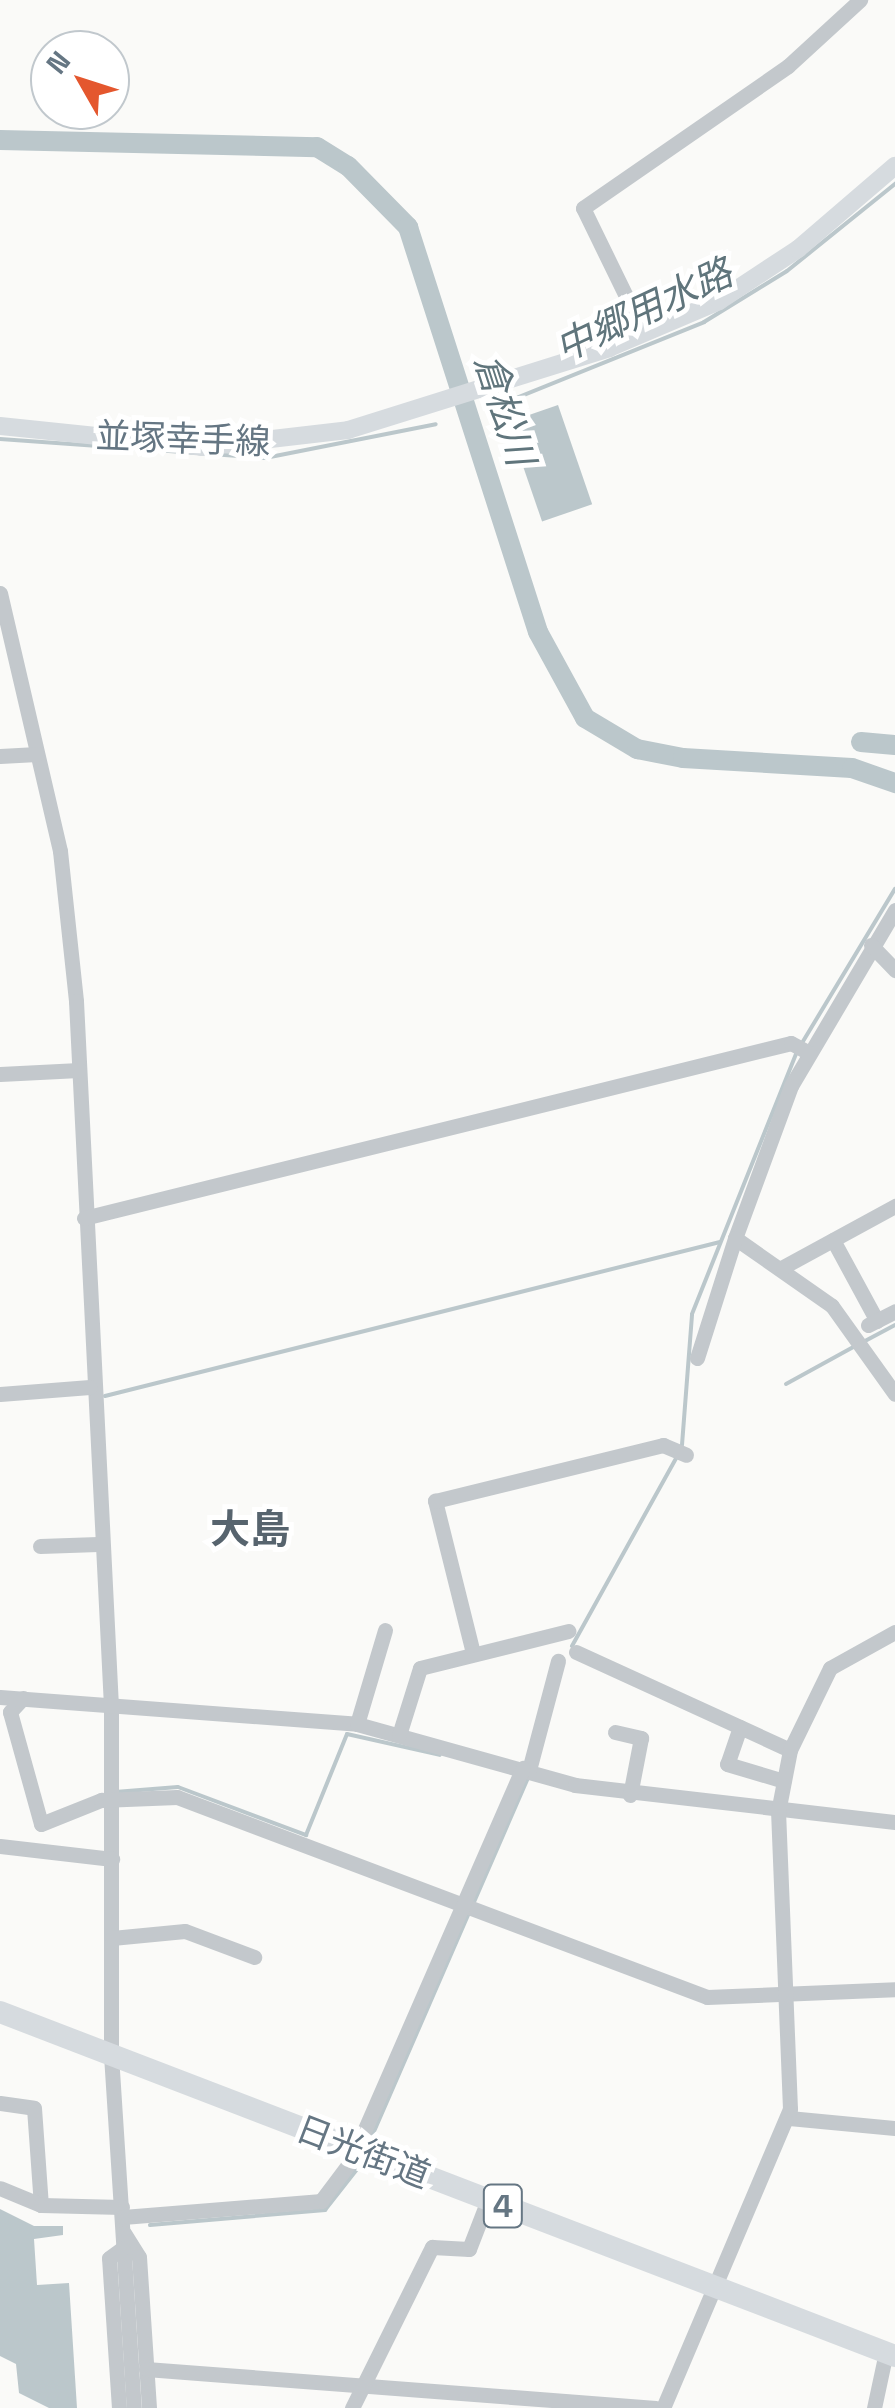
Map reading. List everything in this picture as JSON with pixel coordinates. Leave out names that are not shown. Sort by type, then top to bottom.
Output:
[{"type":"highway","name":"日光街道","points":[[0,2012],[890,2354]]},
{"type":"main road","name":"並塚幸手線","points":[[0,426],[262,445],[438,401],[644,333],[771,270],[895,166]]},
{"type":"street","points":[[644,333],[583,208],[788,66],[860,0]]},
{"type":"street","points":[[0,593],[68,906],[79,1070],[98,1544],[111,1706],[111,2055],[123,2226],[139,2257],[134,2408]]},
{"type":"street","points":[[0,756],[37,754]]},
{"type":"street","points":[[697,1358],[736,1238],[809,1054],[871,944],[895,910]]},
{"type":"street","points":[[871,944],[895,970]]},
{"type":"street","points":[[84,1218],[790,1043],[809,1054]]},
{"type":"street","points":[[0,1074],[79,1070]]},
{"type":"street","points":[[783,1267],[895,1206]]},
{"type":"street","points":[[736,1238],[783,1267],[856,1332],[895,1394]]},
{"type":"street","points":[[833,1240],[876,1321]]},
{"type":"street","points":[[856,1332],[895,1311]]},
{"type":"street","points":[[0,1394],[90,1387]]},
{"type":"street","points":[[472,1649],[435,1502],[663,1445],[686,1455]]},
{"type":"street","points":[[40,1546],[98,1544]]},
{"type":"street","points":[[357,1724],[385,1630]]},
{"type":"street","points":[[399,1735],[420,1668],[472,1649],[568,1631]]},
{"type":"street","points":[[138,2366],[660,2408],[721,2289],[788,2118],[778,1812],[790,1750],[830,1668],[895,1632]]},
{"type":"street","points":[[576,1652],[790,1750]]},
{"type":"street","points":[[0,2188],[41,2205],[123,2226],[321,2201],[356,2148],[526,1769],[558,1661]]},
{"type":"street","points":[[0,1696],[357,1724],[630,1795],[895,1822]]},
{"type":"street","points":[[23,1698],[10,1712],[41,1824],[112,1800],[178,1797],[707,1997],[895,1989]]},
{"type":"street","points":[[740,1728],[726,1764],[784,1781]]},
{"type":"street","points":[[615,1732],[641,1738],[630,1795]]},
{"type":"street","points":[[0,1846],[112,1858]]},
{"type":"street","points":[[112,1938],[186,1931],[254,1957]]},
{"type":"street","points":[[0,2103],[34,2108],[41,2205]]},
{"type":"street","points":[[788,2118],[895,2128]]},
{"type":"street","points":[[352,2408],[432,2248],[468,2249],[488,2200]]},
{"type":"street","points":[[119,2408],[108,2258],[123,2226]]},
{"type":"street","points":[[874,2408],[890,2354]]},
{"type":"street","points":[[138,2366],[148,2408]]},
{"type":"shaded area","points":[[558,405],[592,504],[542,522],[508,422]]},
{"type":"shaded area","points":[[0,2209],[34,2226],[63,2226],[63,2235],[34,2239],[37,2285],[69,2283],[77,2408],[49,2408],[19,2393],[16,2364],[0,2356]]},
{"type":"waterway","name":"倉松川","points":[[0,140],[317,147],[348,166],[408,227],[538,632],[585,718],[637,749],[683,758],[852,768],[895,783]]},
{"type":"waterway","name":"中郷用水路","points":[[504,403],[704,322],[787,271],[895,184]]},
{"type":"waterway","name":"中郷用水路","points":[[0,439],[265,458],[436,424]]},
{"type":"waterway","points":[[861,742],[895,745]]},
{"type":"waterway","points":[[802,1043],[895,889]]},
{"type":"waterway","points":[[682,1445],[692,1314],[797,1051]]},
{"type":"waterway","points":[[105,1396],[720,1242]]},
{"type":"waterway","points":[[865,1341],[895,1325]]},
{"type":"waterway","points":[[786,1384],[857,1345]]},
{"type":"waterway","points":[[572,1646],[676,1458]]},
{"type":"waterway","points":[[115,1792],[178,1787],[306,1835],[347,1734],[440,1755]]},
{"type":"waterway","points":[[474,1902],[528,1778]]},
{"type":"waterway","points":[[372,2136],[470,1911]]},
{"type":"waterway","points":[[150,2225],[325,2210],[358,2168]]},
{"type":"district","name":"大島","points":[[250,1530]]}]
